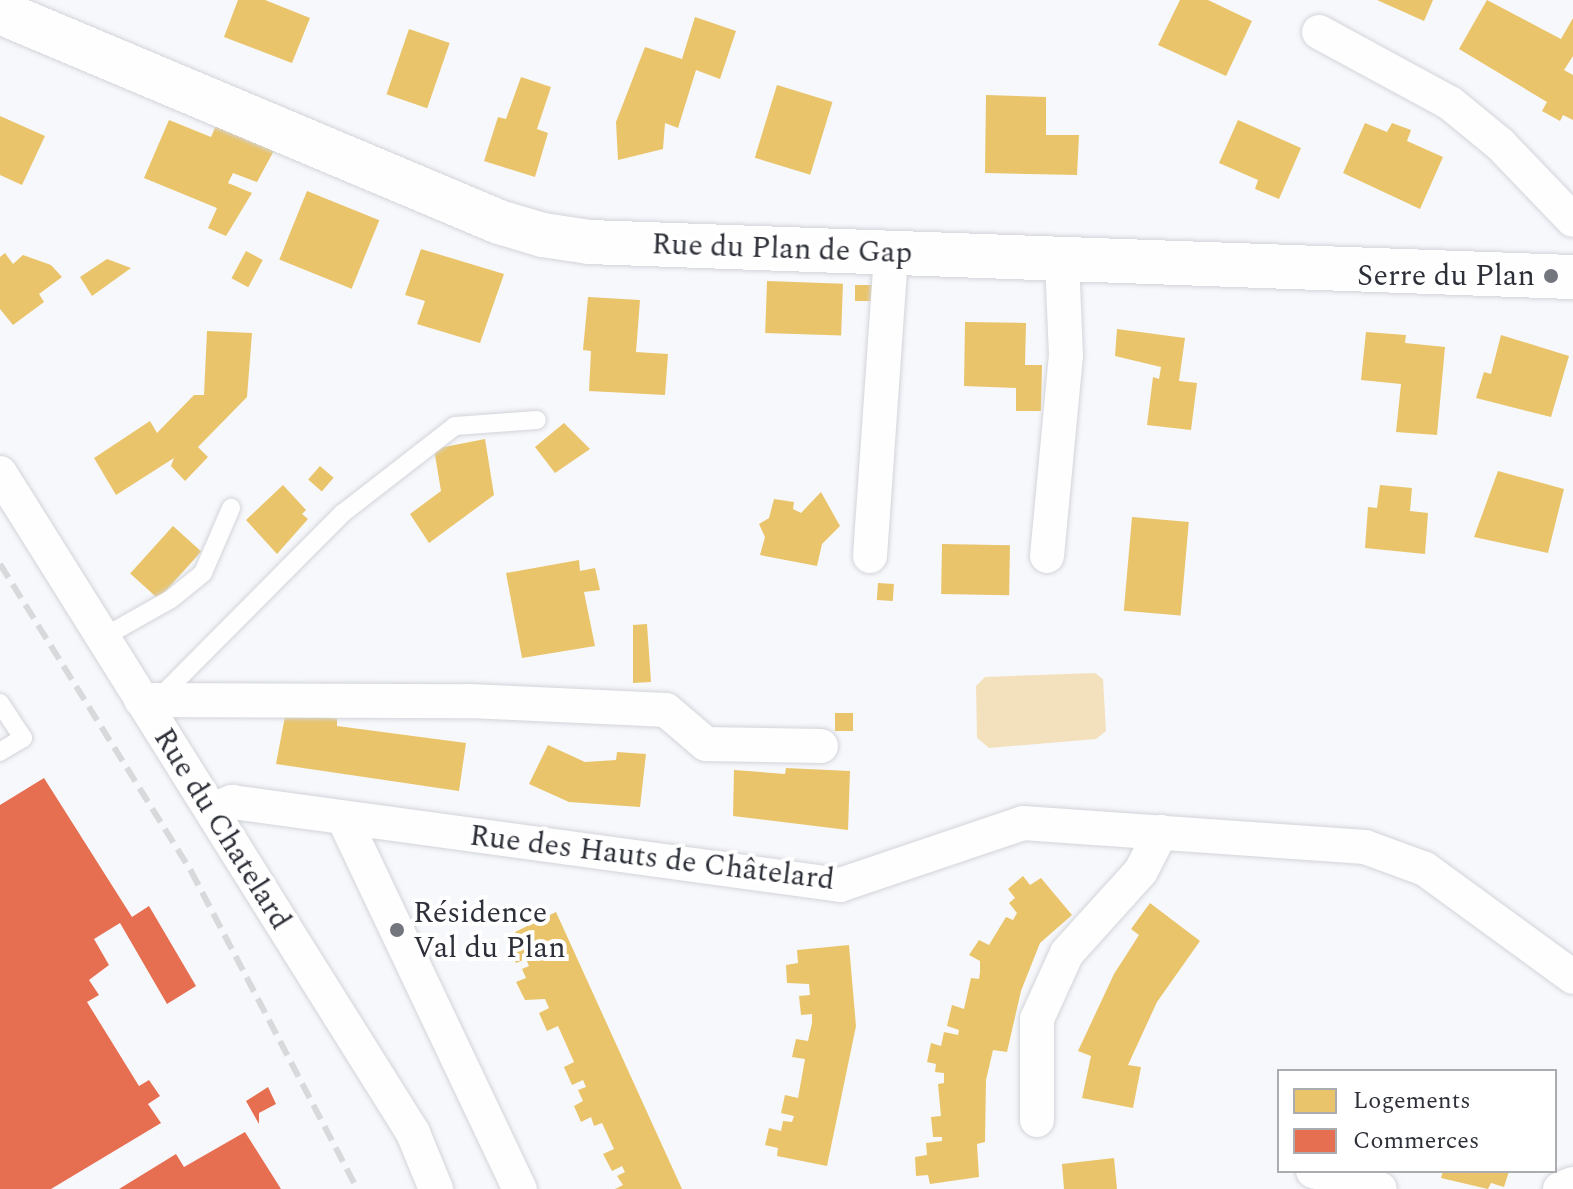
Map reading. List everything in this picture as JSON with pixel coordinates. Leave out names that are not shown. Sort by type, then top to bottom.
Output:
[{"type":"main road","name":"Rue du Plan de Gap","points":[[12,11],[499,222],[543,235],[589,242],[1573,277]]},
{"type":"street","points":[[1319,32],[1450,103],[1500,144],[1573,220]]},
{"type":"street","points":[[870,556],[891,254]]},
{"type":"street","points":[[1047,556],[1066,356],[1062,259]]},
{"type":"street","name":"Rue du Chatelard","points":[[0,473],[102,638],[150,699],[212,810],[413,1133],[436,1189]]},
{"type":"street","points":[[150,699],[469,701],[666,710],[706,744],[821,746]]},
{"type":"street","name":"Rue des Hauts de Châtelard","points":[[212,810],[232,802],[840,885],[1023,823],[1365,847],[1425,869],[1573,977]]},
{"type":"street","points":[[344,819],[520,1189]]},
{"type":"street","points":[[1037,1120],[1037,1019],[1067,953],[1141,871],[1161,832]]},
{"type":"street","points":[[1320,1173],[1380,1189]]},
{"type":"street","points":[[1560,1189],[1573,1184]]},
{"type":"lane","points":[[150,699],[343,513],[455,426],[537,420]]},
{"type":"lane","points":[[102,638],[171,599],[203,573],[231,508]]},
{"type":"lane","points":[[0,703],[23,738],[0,752]]},
{"type":"shaded area","points":[[1095,673],[1103,679],[1106,731],[1096,739],[989,748],[977,738],[976,686],[985,677]]},
{"type":"building: Logements","points":[[238,0],[265,0],[310,18],[292,63],[224,37]]},
{"type":"building: Logements","points":[[1180,0],[1208,0],[1252,21],[1226,76],[1158,45]]},
{"type":"building: Logements","points":[[1377,0],[1433,0],[1424,21]]},
{"type":"building: Logements","points":[[1487,0],[1561,39],[1573,18],[1573,56],[1564,70],[1573,75],[1573,120],[1563,115],[1560,121],[1542,111],[1547,102],[1459,49]]},
{"type":"building: Logements","points":[[695,17],[736,31],[720,79],[696,70],[678,128],[665,123],[663,149],[618,160],[616,122],[645,47],[682,59]]},
{"type":"building: Logements","points":[[409,29],[450,43],[427,108],[387,94]]},
{"type":"building: Logements","points":[[521,77],[551,87],[537,129],[548,133],[535,177],[484,161],[498,117],[506,119]]},
{"type":"building: Logements","points":[[777,85],[832,102],[810,175],[755,158]]},
{"type":"building: Logements","points":[[986,95],[1046,97],[1046,135],[1079,135],[1077,175],[985,173]]},
{"type":"building: Logements","points":[[0,116],[45,136],[22,185],[0,175]]},
{"type":"building: Logements","points":[[169,120],[211,137],[218,121],[277,145],[257,182],[233,173],[228,183],[252,193],[226,236],[208,228],[217,208],[144,178]]},
{"type":"building: Logements","points":[[1238,120],[1301,148],[1279,199],[1255,189],[1258,180],[1219,163]]},
{"type":"building: Logements","points":[[1365,123],[1387,132],[1392,123],[1411,130],[1407,141],[1443,157],[1420,209],[1343,173]]},
{"type":"building: Logements","points":[[307,191],[379,220],[352,289],[279,260]]},
{"type":"building: Logements","points":[[421,249],[504,274],[480,343],[417,324],[425,301],[405,295]]},
{"type":"building: Logements","points":[[246,251],[263,260],[248,287],[231,278]]},
{"type":"building: Logements","points":[[5,253],[13,264],[23,255],[51,265],[62,277],[39,294],[44,302],[13,325],[0,309],[0,257]]},
{"type":"building: Logements","points":[[107,259],[131,268],[92,296],[80,277]]},
{"type":"building: Logements","points":[[767,281],[843,284],[841,336],[765,333]]},
{"type":"building: Logements","points":[[855,285],[872,285],[872,301],[855,301]]},
{"type":"building: Logements","points":[[588,297],[640,300],[636,352],[668,354],[665,395],[589,391],[591,351],[583,350]]},
{"type":"building: Logements","points":[[965,322],[1026,323],[1025,365],[1042,365],[1041,411],[1016,411],[1016,388],[964,386]]},
{"type":"building: Logements","points":[[1117,329],[1185,338],[1179,381],[1197,383],[1191,430],[1147,425],[1153,377],[1159,379],[1161,367],[1115,356]]},
{"type":"building: Logements","points":[[207,331],[252,333],[247,397],[198,447],[208,457],[185,481],[171,466],[174,458],[116,495],[94,458],[150,421],[157,433],[194,395],[204,395]]},
{"type":"building: Logements","points":[[1366,332],[1406,335],[1405,343],[1445,347],[1437,435],[1396,432],[1401,384],[1361,380]]},
{"type":"building: Logements","points":[[1501,335],[1569,356],[1551,417],[1476,398],[1484,372],[1491,374]]},
{"type":"building: Logements","points":[[564,423],[590,449],[555,473],[535,447]]},
{"type":"building: Logements","points":[[485,439],[494,495],[429,543],[410,514],[441,491],[434,449]]},
{"type":"building: Logements","points":[[320,466],[334,478],[322,491],[308,480]]},
{"type":"building: Logements","points":[[1498,471],[1564,489],[1548,553],[1474,537]]},
{"type":"building: Logements","points":[[283,485],[306,510],[302,514],[308,519],[277,554],[246,520]]},
{"type":"building: Logements","points":[[1380,485],[1412,488],[1410,511],[1428,513],[1425,554],[1365,548],[1368,507],[1377,508]]},
{"type":"building: Logements","points":[[821,492],[840,526],[822,544],[817,566],[760,555],[765,537],[759,524],[769,518],[774,499],[794,502],[793,509],[801,513]]},
{"type":"building: Logements","points":[[1132,517],[1189,522],[1181,616],[1124,611]]},
{"type":"building: Logements","points":[[173,526],[201,551],[158,599],[130,574]]},
{"type":"building: Logements","points":[[942,544],[1010,545],[1009,595],[941,594]]},
{"type":"building: Logements","points":[[579,560],[580,571],[595,568],[600,590],[584,592],[595,646],[522,658],[506,573]]},
{"type":"building: Logements","points":[[878,583],[894,584],[893,601],[877,600]]},
{"type":"building: Logements","points":[[647,624],[651,682],[633,683],[633,625]]},
{"type":"building: Logements","points":[[286,711],[337,719],[337,726],[466,743],[459,791],[276,764]]},
{"type":"building: Logements","points":[[835,713],[853,713],[853,731],[835,731]]},
{"type":"building: Logements","points":[[548,745],[585,762],[616,760],[617,752],[646,754],[640,807],[569,802],[529,784]]},
{"type":"building: Logements","points":[[786,768],[850,771],[848,830],[733,816],[734,770],[785,774]]},
{"type":"building: Logements","points":[[1023,876],[1030,885],[1041,878],[1072,915],[1040,943],[1021,991],[1007,1052],[993,1050],[986,1080],[985,1142],[977,1144],[979,1177],[930,1184],[928,1175],[916,1176],[915,1157],[927,1155],[926,1143],[942,1141],[942,1137],[933,1137],[931,1117],[941,1116],[938,1084],[944,1083],[944,1073],[935,1072],[936,1064],[927,1062],[931,1043],[941,1046],[944,1032],[958,1035],[959,1030],[947,1026],[952,1005],[964,1009],[971,978],[979,979],[980,972],[980,961],[969,955],[979,940],[989,945],[1006,917],[1013,920],[1017,913],[1009,903],[1015,898],[1008,889]]},
{"type":"building: Logements","points":[[1150,903],[1200,941],[1157,1002],[1128,1065],[1141,1067],[1133,1108],[1082,1098],[1091,1056],[1078,1051],[1114,974],[1139,935],[1131,929]]},
{"type":"building: Logements","points":[[556,912],[682,1189],[615,1189],[623,1185],[617,1176],[625,1172],[622,1166],[612,1171],[603,1154],[614,1149],[602,1123],[594,1126],[591,1117],[581,1122],[574,1106],[583,1101],[578,1090],[586,1087],[583,1080],[572,1085],[564,1067],[574,1062],[558,1026],[547,1031],[539,1013],[549,1008],[545,999],[525,1000],[516,982],[526,978],[522,969],[529,966],[526,959],[516,963],[509,946],[518,941],[515,932]]},
{"type":"building: Logements","points":[[849,945],[856,1026],[827,1166],[777,1156],[778,1148],[765,1145],[769,1128],[781,1131],[783,1121],[792,1122],[794,1116],[781,1113],[785,1095],[798,1098],[805,1059],[792,1057],[796,1039],[808,1041],[812,1023],[812,1014],[801,1015],[799,996],[810,995],[809,984],[787,983],[786,965],[798,963],[797,950]]},
{"type":"building: Logements","points":[[1114,1158],[1117,1189],[1064,1189],[1062,1164]]},
{"type":"building: Logements","points":[[1442,1173],[1508,1173],[1504,1187],[1491,1183],[1488,1189],[1441,1178]]},
{"type":"building: Commerces","points":[[44,778],[132,917],[149,906],[196,986],[167,1004],[120,923],[94,939],[109,965],[89,980],[99,995],[87,1002],[139,1086],[149,1080],[160,1096],[148,1104],[161,1123],[51,1189],[0,1189],[0,805]]},
{"type":"building: Commerces","points":[[268,1087],[276,1104],[259,1113],[259,1124],[246,1101]]},
{"type":"building: Commerces","points":[[245,1132],[281,1189],[119,1189],[176,1154],[184,1167]]},
{"type":"railway","points":[[0,564],[191,871],[357,1189]]},
{"type":"place","name":"Serre du Plan","points":[[1551,276]]},
{"type":"place","name":"Résidence Val du Plan","points":[[397,930]]}]
